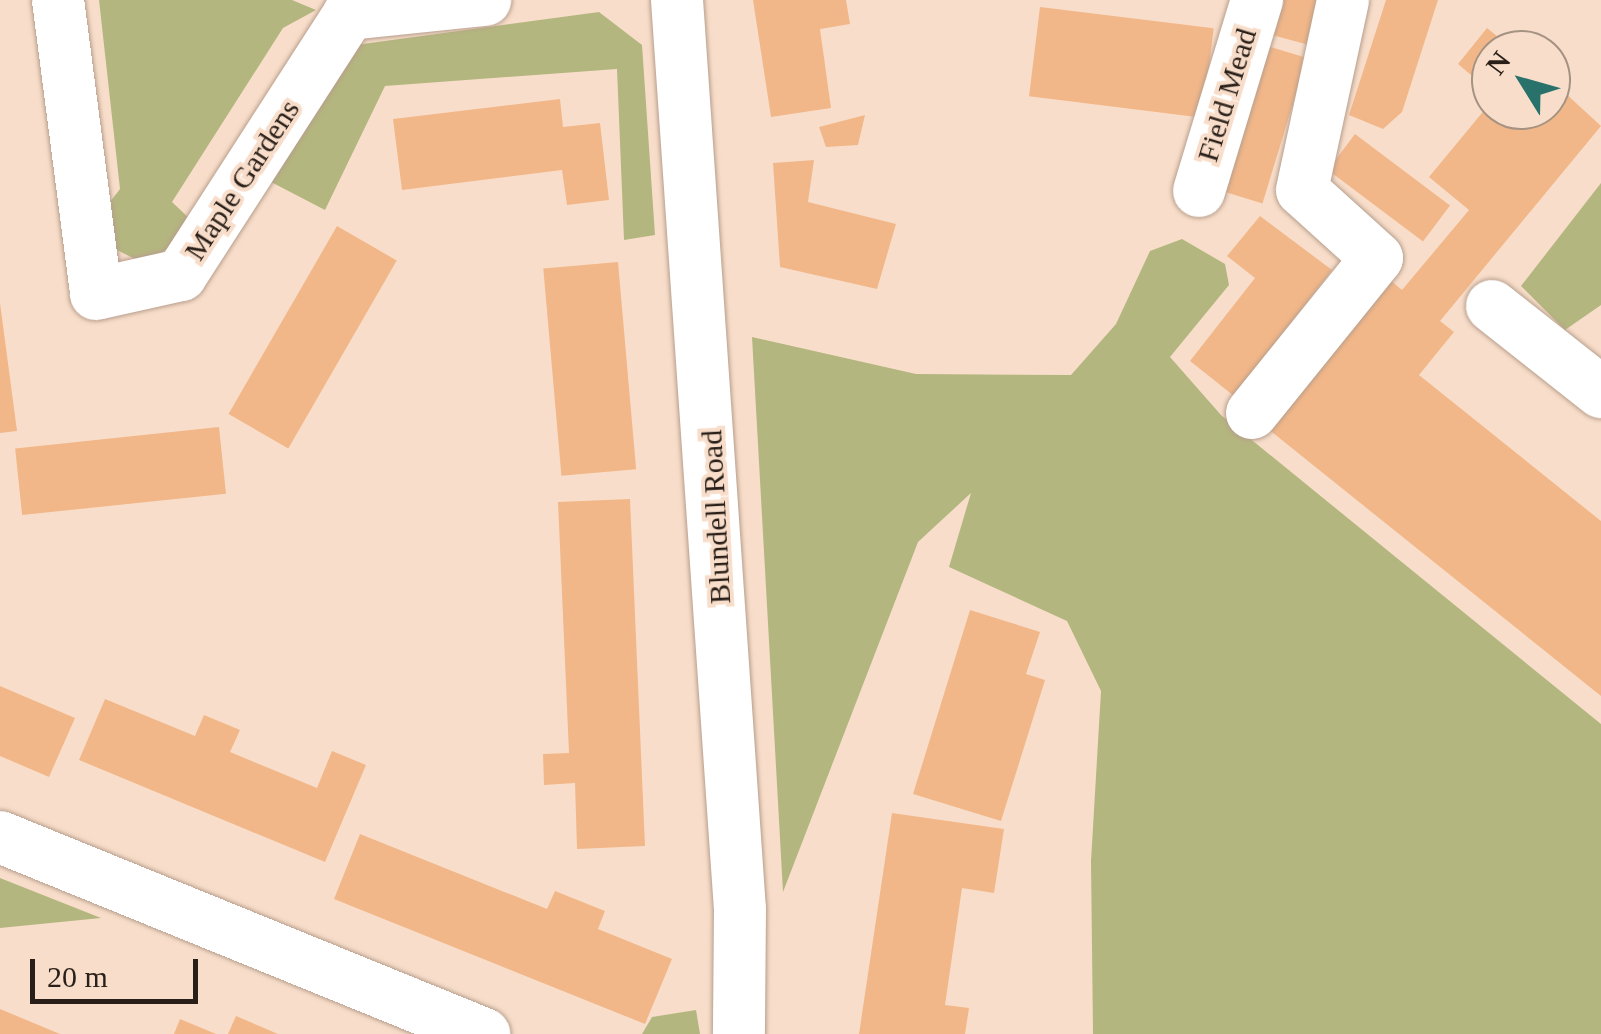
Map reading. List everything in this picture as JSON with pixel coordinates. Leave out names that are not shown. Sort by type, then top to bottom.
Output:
[{"type":"street","name":"Maple Gardens","points":[[58,0],[96,294],[180,275],[343,7],[484,0]]},
{"type":"street","name":"Blundell Road","points":[[677,0],[740,910],[739,1034]]},
{"type":"street","name":"Field Mead","points":[[1199,190],[1257,0]]},
{"type":"street","points":[[1252,413],[1377,258],[1302,190],[1342,0]]},
{"type":"street","points":[[1492,306],[1601,392]]},
{"type":"street","points":[[0,837],[484,1034]]},
{"type":"green space","points":[[99,0],[292,0],[316,10],[283,28],[172,202],[190,219],[174,245],[143,263],[105,244],[103,211],[120,189]]},
{"type":"green space","points":[[599,12],[642,45],[655,235],[624,240],[617,69],[385,86],[325,210],[271,182],[348,46]]},
{"type":"green space","points":[[1601,183],[1601,305],[1565,330],[1521,286]]},
{"type":"green space","points":[[1182,239],[1225,264],[1229,285],[1170,357],[1221,415],[1601,724],[1601,1034],[1093,1034],[1091,861],[1101,691],[1067,621],[949,567],[971,493],[918,542],[783,892],[752,337],[916,374],[1071,375],[1116,324],[1150,251]]},
{"type":"green space","points":[[0,878],[101,918],[0,928]]},
{"type":"green space","points":[[696,1010],[700,1034],[642,1034],[652,1017]]},
{"type":"building","points":[[753,0],[846,0],[850,24],[820,29],[831,108],[771,117]]},
{"type":"building","points":[[1281,0],[1321,0],[1309,45],[1272,35]]},
{"type":"building","points":[[1386,0],[1438,0],[1402,112],[1383,129],[1349,115]]},
{"type":"building","points":[[1040,7],[1214,28],[1203,118],[1029,96]]},
{"type":"building","points":[[1261,44],[1307,58],[1262,203],[1217,189]]},
{"type":"building","points":[[1471,48],[1471,75],[1458,64]]},
{"type":"building","points":[[1571,98],[1601,126],[1440,321],[1454,332],[1419,375],[1601,521],[1601,696],[1268,429],[1389,279],[1402,290],[1469,210],[1429,177],[1471,126],[1471,130],[1571,130]]},
{"type":"building","points":[[560,99],[563,127],[600,123],[609,200],[567,205],[562,170],[402,190],[393,119]]},
{"type":"building","points":[[865,115],[858,145],[826,147],[819,127]]},
{"type":"building","points":[[1355,134],[1450,206],[1423,242],[1328,170]]},
{"type":"building","points":[[814,160],[808,202],[896,224],[877,289],[780,267],[773,163]]},
{"type":"building","points":[[1260,216],[1332,270],[1234,396],[1190,361],[1255,278],[1227,256]]},
{"type":"building","points":[[337,226],[397,260],[288,448],[229,414]]},
{"type":"building","points":[[618,262],[636,469],[561,476],[543,269]]},
{"type":"building","points":[[0,303],[17,431],[0,433]]},
{"type":"building","points":[[219,427],[226,494],[22,515],[15,448]]},
{"type":"building","points":[[630,499],[645,846],[577,849],[575,783],[544,785],[543,754],[569,753],[558,502]]},
{"type":"building","points":[[970,610],[1040,632],[1026,674],[1045,680],[1001,821],[913,794]]},
{"type":"building","points":[[0,686],[75,718],[49,777],[0,756]]},
{"type":"building","points":[[105,699],[195,736],[204,715],[240,730],[230,752],[317,788],[332,751],[366,765],[325,862],[79,760]]},
{"type":"building","points":[[892,813],[1004,829],[994,893],[962,888],[945,1005],[969,1008],[965,1034],[859,1034]]},
{"type":"building","points":[[360,834],[547,909],[555,891],[605,911],[598,929],[672,959],[645,1024],[334,899]]},
{"type":"building","points":[[0,1009],[60,1034],[0,1034]]},
{"type":"building","points":[[236,1016],[278,1034],[228,1034]]},
{"type":"building","points":[[180,1019],[216,1034],[174,1034]]}]
